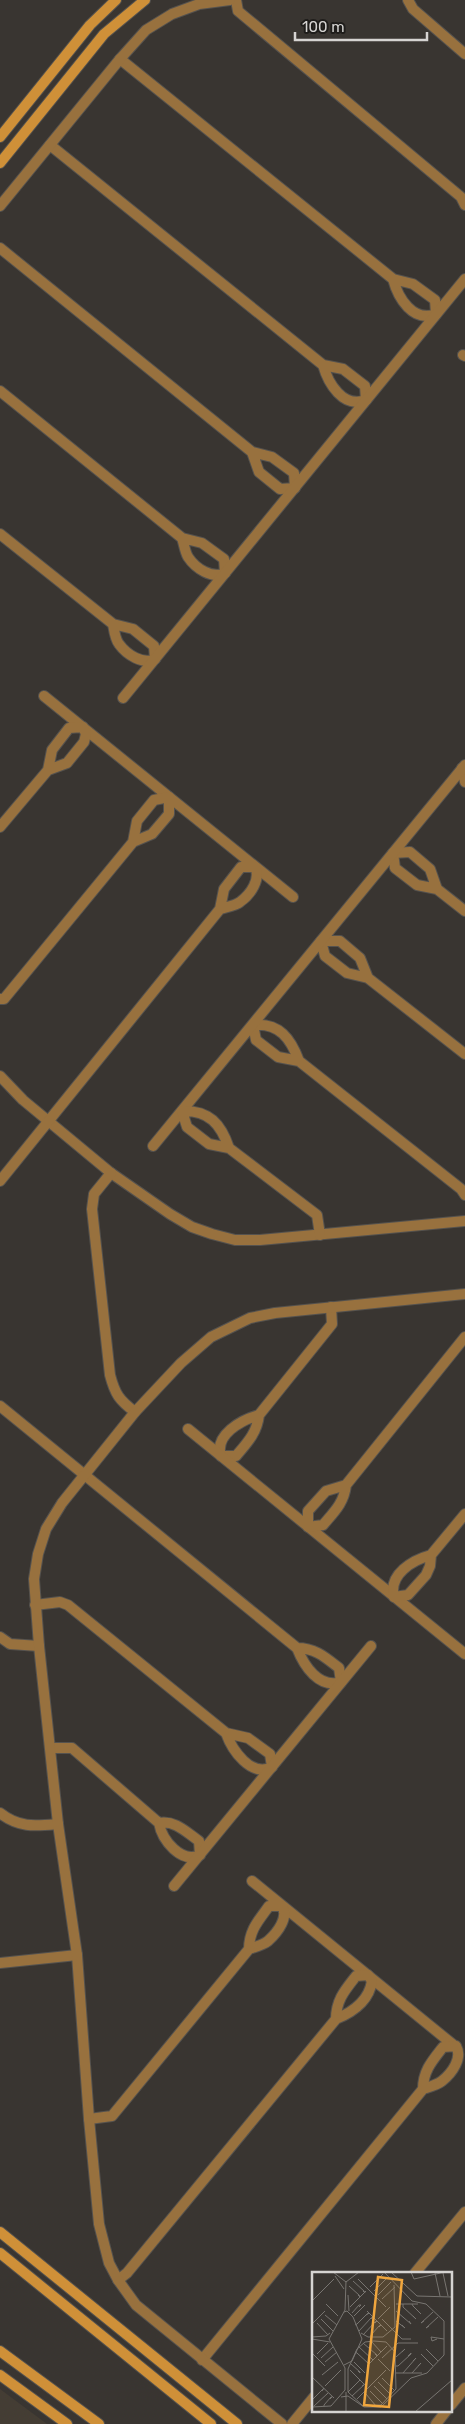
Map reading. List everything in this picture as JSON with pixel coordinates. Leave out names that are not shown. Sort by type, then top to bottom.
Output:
[{"type":"main road","points":[[0,137],[90,25],[116,0]]},
{"type":"main road","points":[[0,163],[104,34],[145,0]]},
{"type":"main road","points":[[0,2232],[237,2424]]},
{"type":"main road","points":[[0,2253],[211,2424]]},
{"type":"main road","points":[[0,2351],[99,2424]]},
{"type":"main road","points":[[0,2375],[67,2424]]},
{"type":"street","points":[[0,206],[146,30],[172,14],[199,4],[230,0]]},
{"type":"street","points":[[236,0],[238,11],[464,200]]},
{"type":"street","points":[[408,0],[413,9],[465,54]]},
{"type":"street","points":[[120,59],[393,279],[413,284],[435,300],[436,314]]},
{"type":"street","points":[[50,146],[323,365],[343,370],[365,386],[366,400]]},
{"type":"street","points":[[0,248],[252,452],[272,457],[294,473],[294,488]]},
{"type":"street","points":[[393,279],[399,300],[420,316],[429,317],[436,314]]},
{"type":"street","points":[[123,698],[465,279]]},
{"type":"street","points":[[323,365],[330,385],[351,402],[366,400]]},
{"type":"street","points":[[0,391],[182,538],[202,543],[224,559],[225,573]]},
{"type":"street","points":[[252,452],[259,472],[280,489],[294,488]]},
{"type":"street","points":[[0,534],[113,624],[132,629],[154,646],[155,659]]},
{"type":"street","points":[[182,538],[189,558],[210,575],[218,576],[225,573]]},
{"type":"street","points":[[113,624],[119,644],[140,661],[149,662],[155,659]]},
{"type":"street","points":[[44,696],[293,897]]},
{"type":"street","points":[[48,770],[67,763],[84,742],[86,734],[82,727]]},
{"type":"street","points":[[0,827],[48,770],[52,750],[69,728],[82,727]]},
{"type":"street","points":[[464,767],[465,782]]},
{"type":"street","points":[[153,1146],[464,767]]},
{"type":"street","points":[[132,842],[152,834],[164,821],[169,814],[169,797]]},
{"type":"street","points":[[0,999],[4,999],[132,842],[137,821],[154,800],[169,797]]},
{"type":"street","points":[[393,853],[410,852],[430,870],[437,889]]},
{"type":"street","points":[[393,853],[395,868],[417,885],[437,889],[465,911]]},
{"type":"street","points":[[220,909],[240,902],[257,881],[258,873],[255,866]]},
{"type":"street","points":[[0,1181],[220,909],[224,889],[241,867],[255,866]]},
{"type":"street","points":[[321,941],[340,941],[360,958],[368,978]]},
{"type":"street","points":[[321,941],[325,956],[347,973],[368,978],[465,1054]]},
{"type":"street","points":[[253,1025],[271,1025],[291,1042],[298,1061]]},
{"type":"street","points":[[253,1025],[256,1040],[278,1057],[298,1061],[461,1189],[465,1195]]},
{"type":"street","points":[[0,1076],[23,1100],[111,1173],[170,1214],[192,1227],[212,1234],[235,1240],[260,1240],[465,1221]]},
{"type":"street","points":[[182,1111],[201,1112],[222,1129],[229,1148]]},
{"type":"street","points":[[182,1111],[187,1127],[209,1144],[229,1148],[317,1215],[320,1235]]},
{"type":"street","points":[[111,1173],[94,1194],[92,1209],[110,1375],[114,1392],[124,1404],[135,1412]]},
{"type":"street","points":[[282,2424],[136,2305],[118,2280],[109,2263],[99,2224],[77,1955],[58,1824],[51,1748],[38,1646],[34,1579],[38,1554],[46,1529],[62,1503],[135,1412],[211,1336],[250,1318],[275,1313],[465,1294]]},
{"type":"street","points":[[222,1456],[236,1456],[254,1435],[258,1427],[259,1416],[332,1324],[331,1307]]},
{"type":"street","points":[[308,1526],[323,1525],[340,1505],[345,1496],[346,1485],[465,1337]]},
{"type":"street","points":[[0,1406],[297,1648],[304,1666],[326,1684],[334,1685],[342,1682]]},
{"type":"street","points":[[222,1456],[219,1449],[221,1442],[240,1422],[259,1416]]},
{"type":"street","points":[[188,1429],[465,1654]]},
{"type":"street","points":[[308,1526],[308,1511],[326,1491],[346,1485]]},
{"type":"street","points":[[394,1596],[392,1589],[394,1581],[412,1561],[431,1555],[465,1514]]},
{"type":"street","points":[[394,1596],[408,1596],[426,1575],[430,1566],[431,1555]]},
{"type":"street","points":[[35,1605],[60,1602],[68,1605],[226,1733],[248,1738],[270,1754],[272,1767]]},
{"type":"street","points":[[0,1636],[10,1644],[38,1646]]},
{"type":"street","points":[[174,1886],[372,1646]]},
{"type":"street","points":[[297,1648],[308,1648],[317,1652],[339,1668],[342,1682]]},
{"type":"street","points":[[226,1733],[235,1753],[257,1770],[264,1771],[272,1767]]},
{"type":"street","points":[[51,1748],[72,1748],[159,1823],[164,1840],[185,1857],[193,1858],[200,1854]]},
{"type":"street","points":[[0,1813],[11,1822],[26,1826],[58,1824]]},
{"type":"street","points":[[159,1823],[168,1821],[177,1825],[199,1841],[200,1854]]},
{"type":"street","points":[[252,1881],[465,2054]]},
{"type":"street","points":[[249,1949],[249,1936],[269,1906],[282,1906]]},
{"type":"street","points":[[89,2119],[112,2116],[249,1949],[268,1941],[284,1919],[285,1912],[282,1906]]},
{"type":"street","points":[[0,1963],[77,1955]]},
{"type":"street","points":[[118,2280],[133,2265],[336,2019],[355,2011],[371,1989],[372,1982],[368,1975]]},
{"type":"street","points":[[336,2019],[336,2006],[356,1976],[368,1975]]},
{"type":"street","points":[[202,2360],[423,2089],[442,2082],[458,2060],[459,2052],[456,2046]]},
{"type":"street","points":[[423,2089],[423,2077],[427,2068],[443,2047],[456,2046]]},
{"type":"street","points":[[416,2272],[465,2212]]},
{"type":"street","points":[[452,2404],[465,2388]]},
{"type":"street","points":[[292,2424],[312,2399]]},
{"type":"street","points":[[436,2424],[445,2412]]},
{"type":"shaded area","points":[[0,2389],[47,2424],[0,2424]]}]
